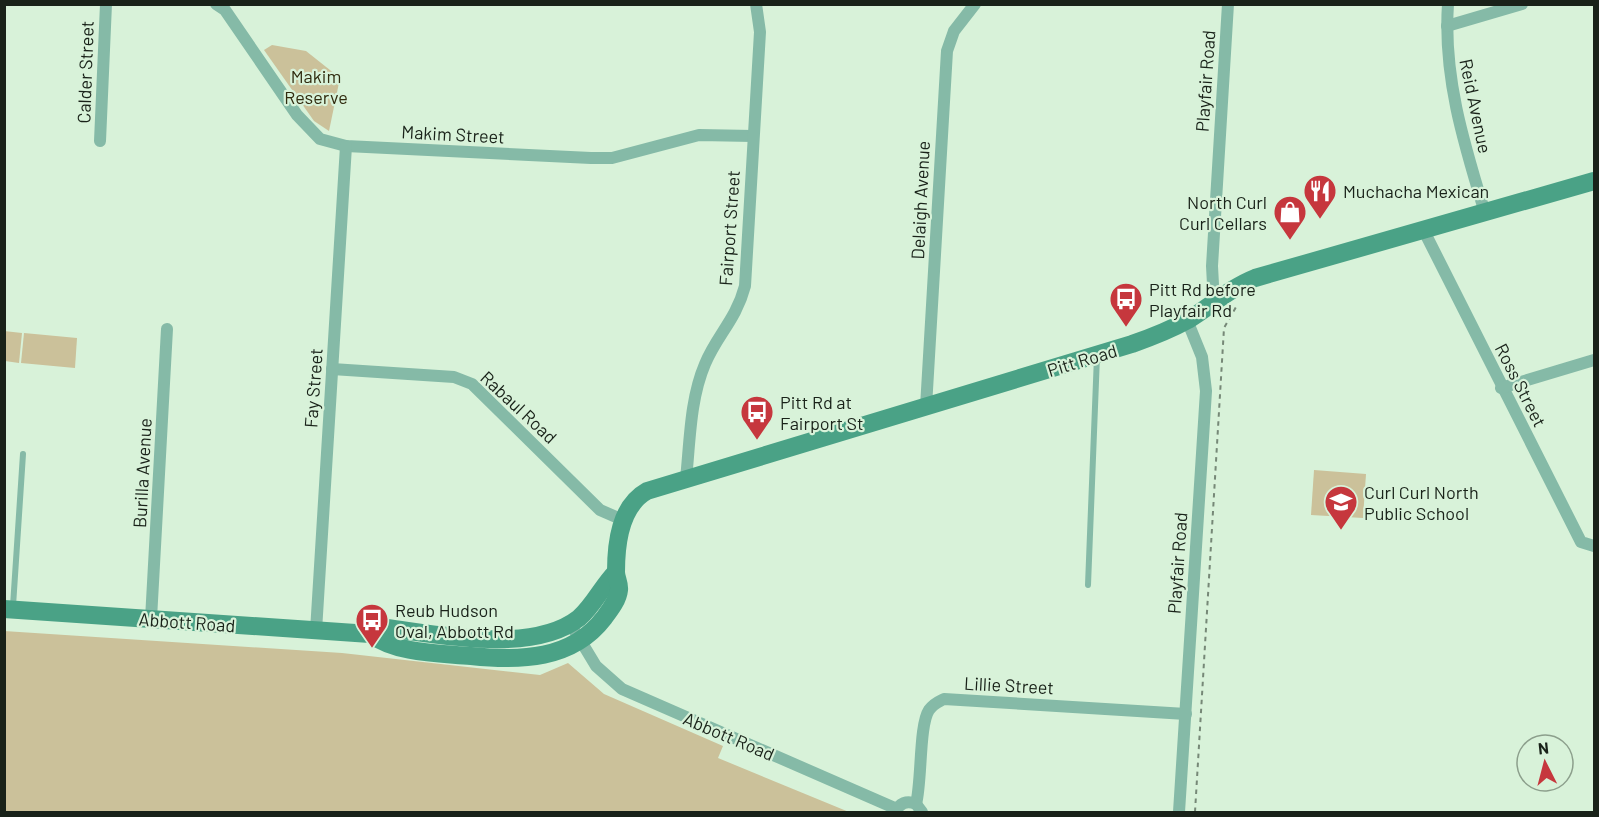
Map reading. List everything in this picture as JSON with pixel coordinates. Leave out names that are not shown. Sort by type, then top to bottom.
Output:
[{"type":"main road","name":"Pitt Road","points":[[579,641],[591,632],[613,606],[619,590],[616,572],[623,520],[638,496],[686,479],[1157,335],[1188,320],[1234,286],[1255,278],[1594,181]]},
{"type":"main road","points":[[570,623],[580,617],[603,584],[616,572]]},
{"type":"main road","name":"Abbott Road","points":[[9,610],[370,634],[387,628],[500,639],[528,638],[549,634],[570,623]]},
{"type":"main road","name":"Abbott Road","points":[[370,634],[384,645],[500,659],[531,658],[555,653],[579,641]]},
{"type":"street","name":"Calder Street","points":[[100,141],[106,4]]},
{"type":"street","name":"Makim Street","points":[[216,4],[225,10],[297,115],[320,139],[346,146],[591,159],[612,158],[699,135],[753,136]]},
{"type":"street","name":"Fairport Street","points":[[686,479],[695,398],[705,364],[739,308],[745,286],[760,32],[756,4]]},
{"type":"street","name":"Delaigh Avenue","points":[[926,407],[947,51],[954,31],[975,4]]},
{"type":"street","name":"Playfair Road","points":[[1214,303],[1212,266],[1228,4]]},
{"type":"street","name":"Reid Avenue","points":[[1448,4],[1447,60],[1457,116],[1485,213]]},
{"type":"street","points":[[1447,26],[1522,4]]},
{"type":"street","name":"Fay Street","points":[[316,631],[346,146]]},
{"type":"street","name":"Ross Street","points":[[1424,231],[1501,388],[1581,542],[1594,546]]},
{"type":"street","name":"Playfair Road","points":[[1179,813],[1206,391],[1203,357],[1188,320]]},
{"type":"street","name":"Burilla Avenue","points":[[151,619],[167,329]]},
{"type":"street","points":[[1501,388],[1594,360]]},
{"type":"street","name":"Rabaul Road","points":[[332,369],[454,377],[472,384],[600,510],[623,520]]},
{"type":"street","name":"Abbott Road","points":[[570,623],[596,666],[622,689],[896,811],[908,802],[919,808]]},
{"type":"street","name":"Lillie Street","points":[[919,808],[925,722],[928,711],[936,702],[945,699],[1186,714]]},
{"type":"lane","points":[[1088,585],[1097,355]]},
{"type":"lane","points":[[9,610],[23,454]]},
{"type":"path","points":[[1195,813],[1224,328],[1240,302]]},
{"type":"path","points":[[4,764],[4,812]]},
{"type":"green space","name":"Makim Reserve","points":[[272,45],[306,51],[340,78],[329,131],[314,121],[264,50]]},
{"type":"green space","points":[[4,331],[22,333],[19,363],[5,361]]},
{"type":"green space","points":[[24,333],[77,338],[75,368],[21,363]]},
{"type":"green space","points":[[1314,470],[1366,474],[1363,518],[1311,515]]},
{"type":"green space","points":[[4,631],[342,653],[540,675],[568,663],[604,694],[723,746],[718,758],[849,812],[5,812]]},
{"type":"place","name":"Muchacha Mexican","points":[[1320,220]]},
{"type":"place","name":"North Curl Curl Cellars","points":[[1290,241]]},
{"type":"place","name":"Pitt Rd before Playfair Rd","points":[[1126,328]]},
{"type":"place","name":"Pitt Rd at Fairport St","points":[[757,441]]},
{"type":"place","name":"Curl Curl North Public School","points":[[1341,531]]},
{"type":"place","name":"Reub Hudson Oval, Abbott Rd","points":[[372,649]]}]
